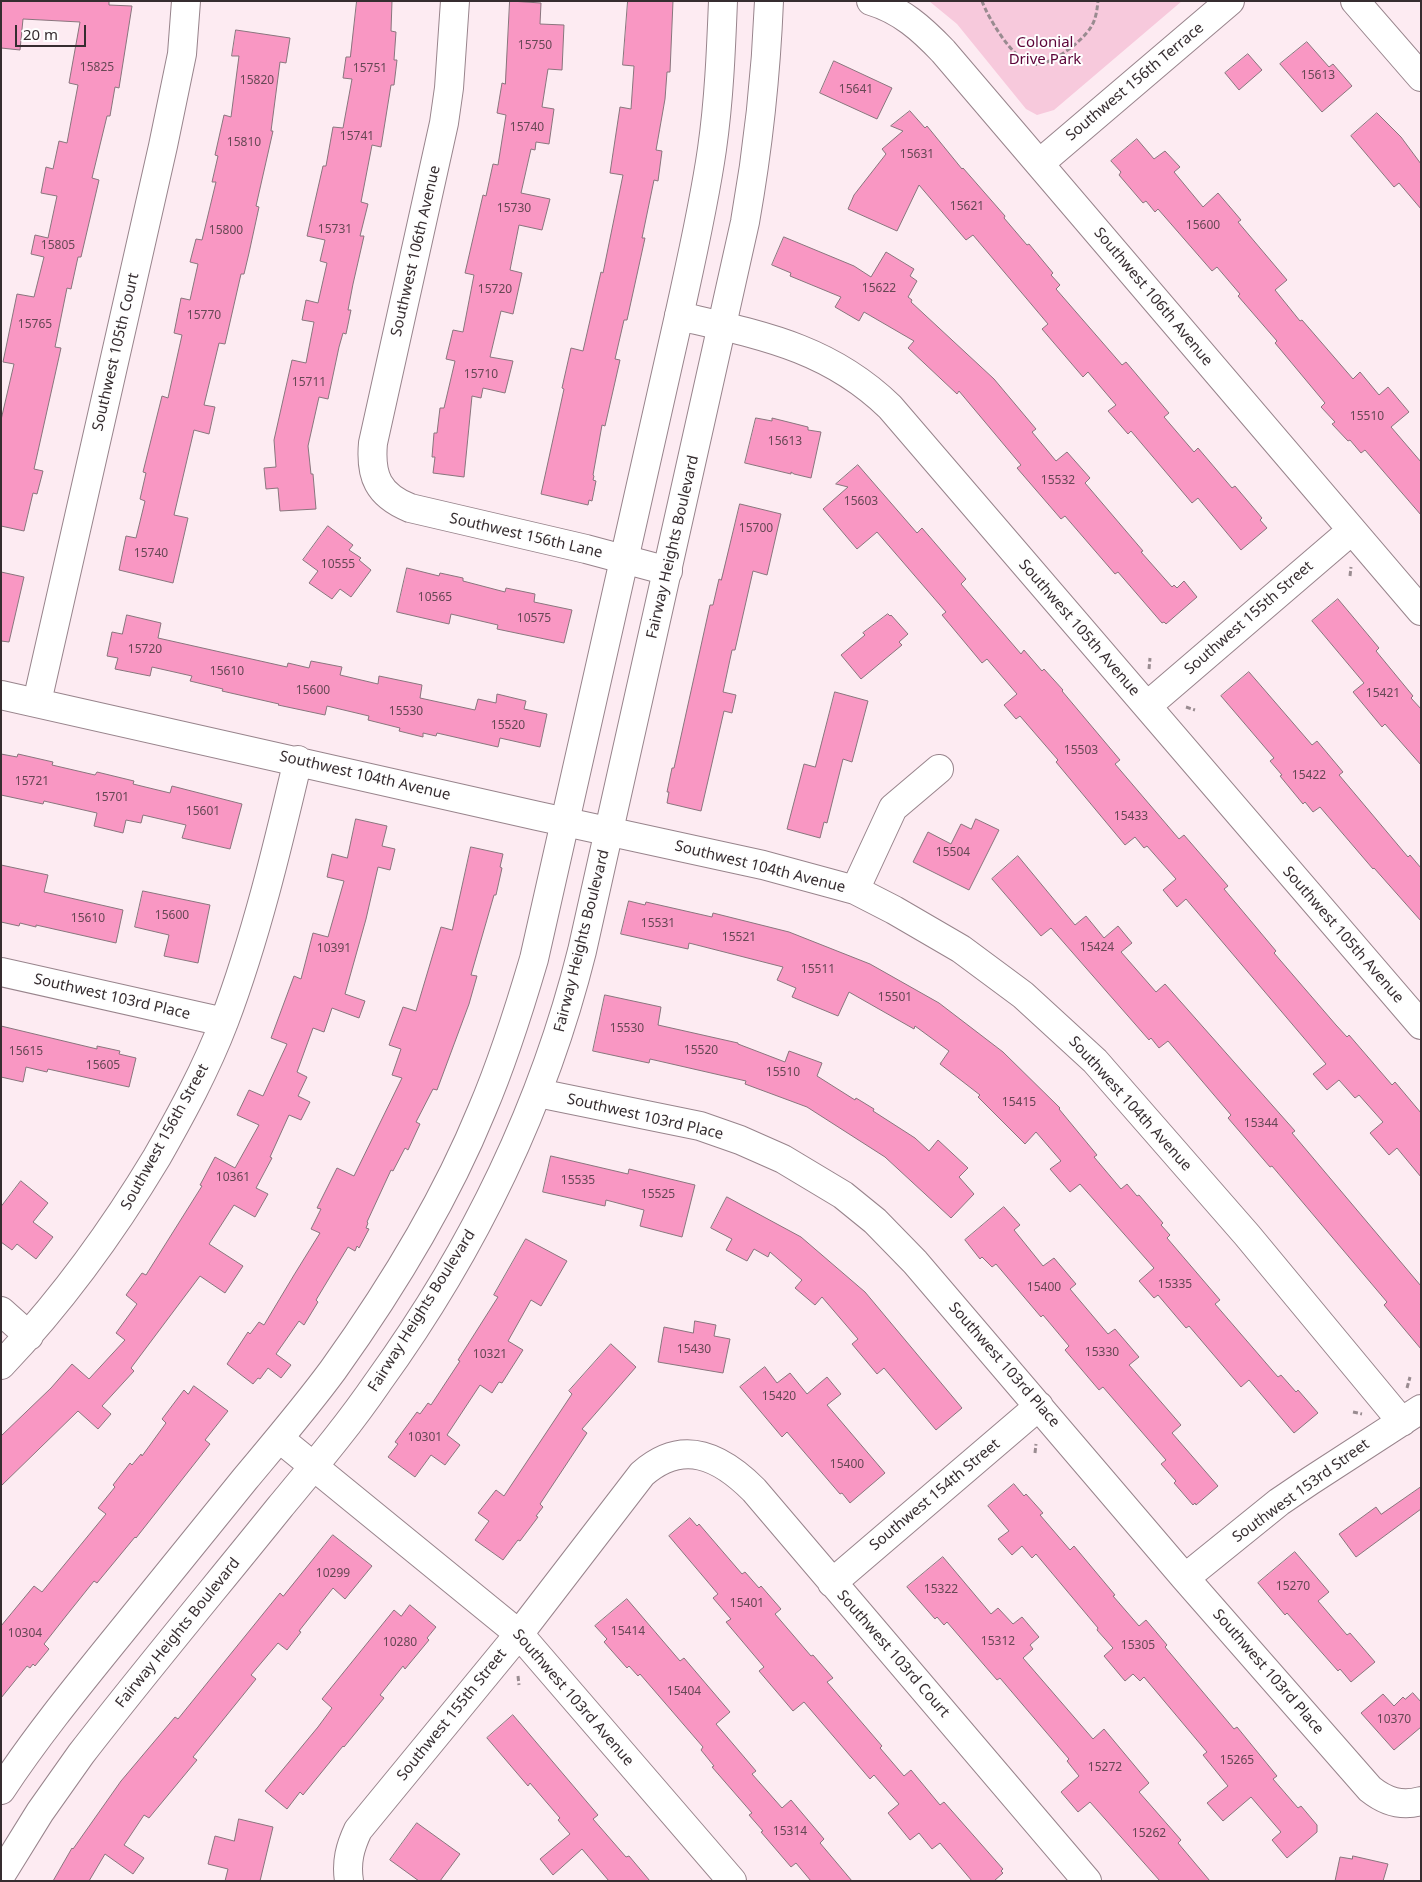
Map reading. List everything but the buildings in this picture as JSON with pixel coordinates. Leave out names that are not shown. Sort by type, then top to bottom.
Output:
[{"type":"street","name":"Southwest 105th Court","points":[[37,702],[163,146],[182,54],[186,1]]},
{"type":"street","name":"Southwest 106th Avenue","points":[[387,496],[375,477],[372,455],[373,443],[444,123],[449,88],[455,1]]},
{"type":"street","points":[[1,1790],[34,1743],[86,1676],[280,1439],[377,1307],[426,1226],[461,1158],[496,1076],[534,959],[702,210],[712,147],[720,75],[723,1]]},
{"type":"street","name":"Fairway Heights Boulevard","points":[[1,1875],[36,1819],[86,1747],[314,1466],[378,1383],[466,1246],[508,1163],[538,1093],[574,984],[610,831],[745,222],[758,138],[767,47],[769,1]]},
{"type":"street","name":"Southwest 106th Avenue","points":[[871,1],[900,13],[929,36],[1040,163],[1421,611]]},
{"type":"street","name":"Southwest 156th Terrace","points":[[1040,163],[1230,1]]},
{"type":"street","points":[[1355,1],[1421,77]]},
{"type":"street","name":"Southwest 105th Avenue","points":[[679,316],[765,336],[799,348],[842,369],[880,397],[900,417],[1421,1026]]},
{"type":"street","name":"Southwest 156th Lane","points":[[387,496],[401,505],[420,511],[586,549],[668,571]]},
{"type":"street","name":"Southwest 155th Street","points":[[1148,706],[1351,531]]},
{"type":"street","name":"Southwest 104th Avenue","points":[[1,695],[763,865],[855,890],[912,919],[961,949],[1023,994],[1078,1044],[1116,1084],[1240,1228],[1410,1407]]},
{"type":"street","name":"Southwest 156th Street","points":[[1,1365],[29,1336],[76,1279],[133,1196],[169,1136],[200,1078],[224,1022],[264,901],[298,760]]},
{"type":"street","points":[[855,890],[893,808],[939,769]]},
{"type":"street","name":"Southwest 103rd Place","points":[[1,972],[224,1022]]},
{"type":"street","name":"Southwest 103rd Place","points":[[538,1093],[707,1128],[765,1151],[823,1182],[865,1212],[915,1262],[1184,1578],[1370,1789],[1396,1804],[1421,1801]]},
{"type":"street","points":[[1,1311],[29,1336]]},
{"type":"street","name":"Southwest 154th Street","points":[[832,1583],[1039,1406]]},
{"type":"street","name":"Southwest 153rd Street","points":[[1184,1578],[1302,1486],[1410,1407]]},
{"type":"street","name":"Southwest 103rd Avenue","points":[[280,1439],[519,1634],[732,1881]]},
{"type":"street","name":"Southwest 155th Street","points":[[349,1881],[348,1860],[351,1845],[358,1830],[519,1634],[642,1474],[653,1465],[667,1458],[682,1454]]},
{"type":"street","name":"Southwest 103rd Court","points":[[682,1454],[699,1454],[714,1459],[729,1468],[754,1490],[1087,1881]]},
{"type":"path","points":[[982,1],[991,23],[1004,39],[1022,59],[1030,64],[1037,65],[1048,62],[1085,36],[1094,20],[1098,1]]},
{"type":"path","points":[[1149,669],[1150,658]]},
{"type":"path","points":[[1182,706],[1195,710]]},
{"type":"path","points":[[1410,1377],[1410,1407]]},
{"type":"path","points":[[518,1673],[519,1685]]},
{"type":"green space","name":"Colonial Drive Park","points":[[929,1],[1182,1],[1054,110],[1037,115],[1026,109],[957,24]]}]
